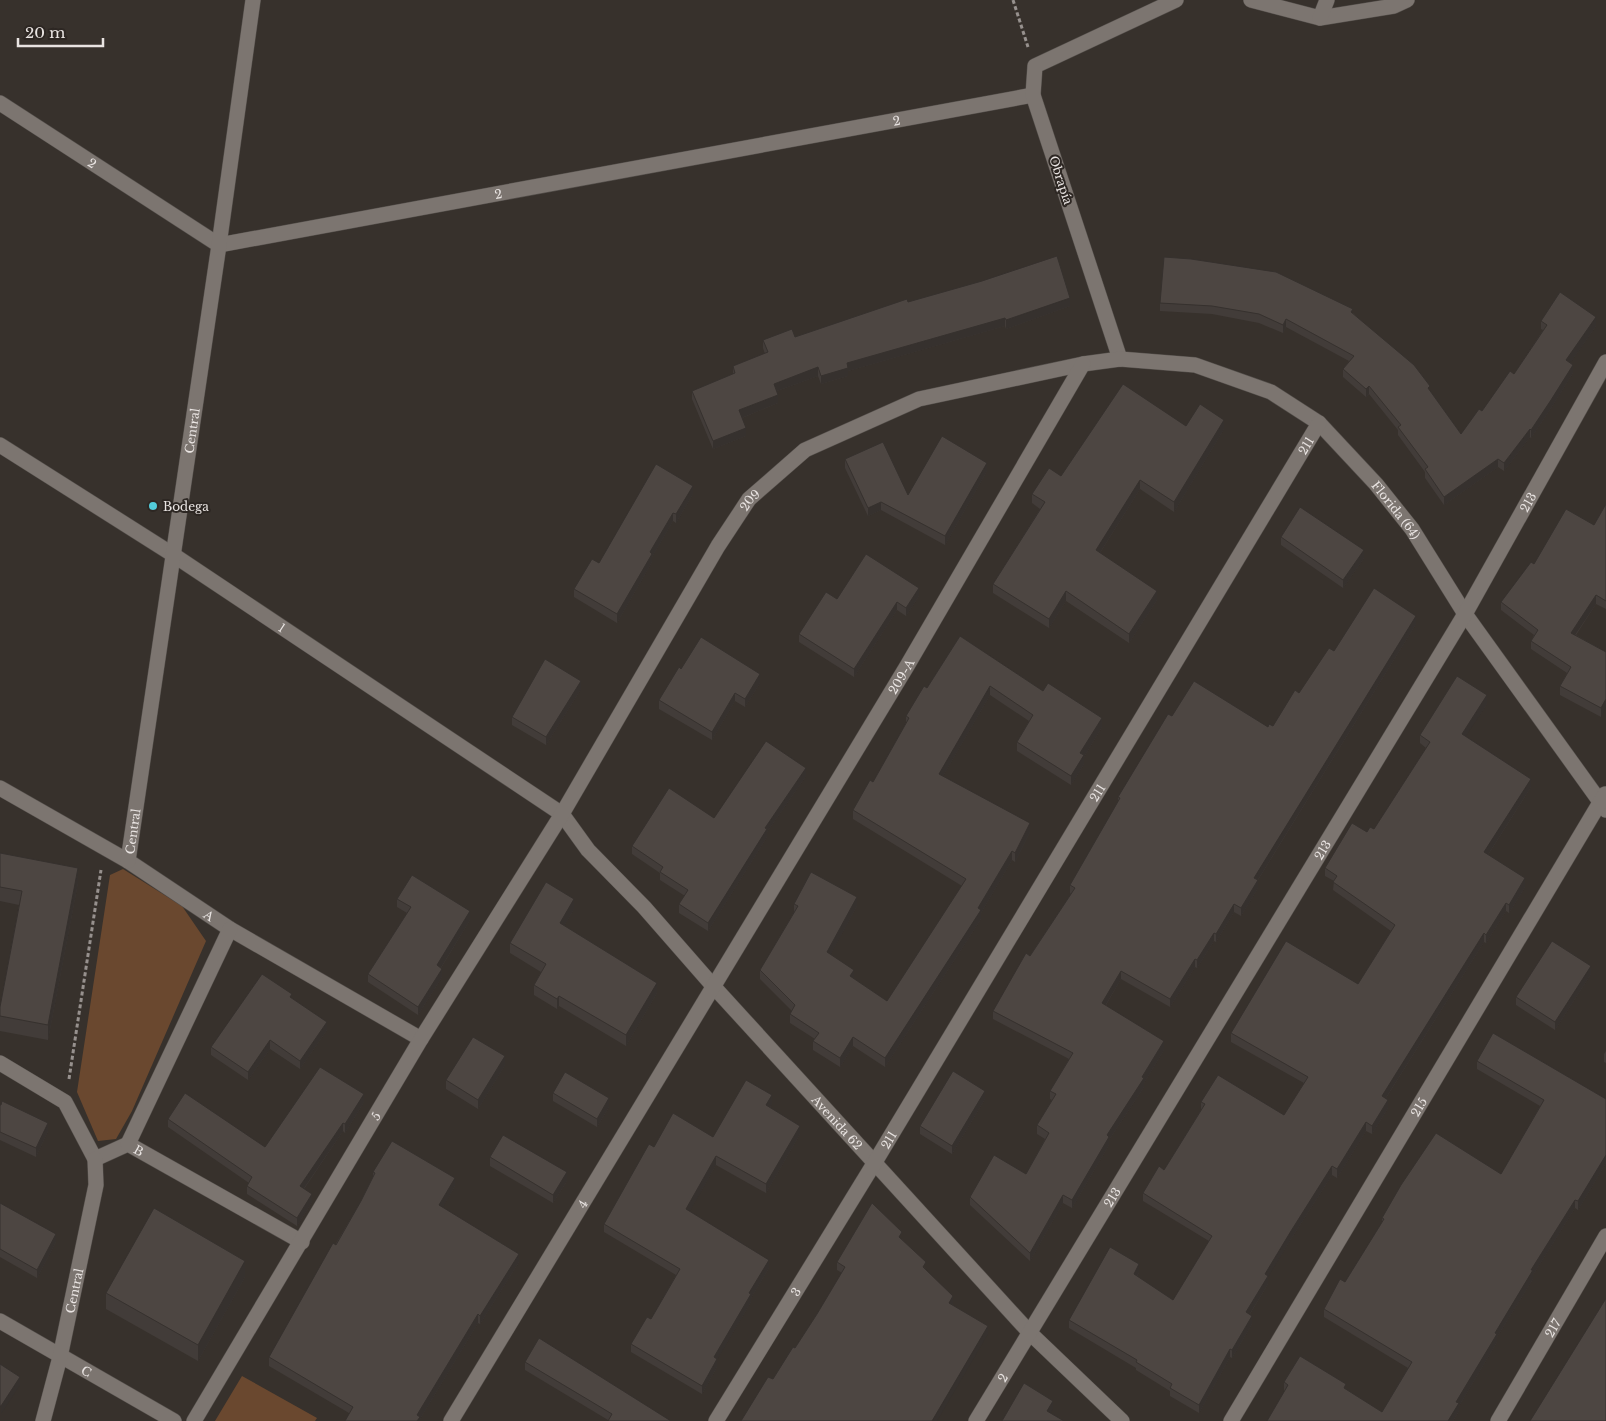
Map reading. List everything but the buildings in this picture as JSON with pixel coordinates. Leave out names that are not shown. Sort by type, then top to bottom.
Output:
[{"type":"street","name":"Central","points":[[128,861],[219,245],[253,0]]},
{"type":"street","points":[[1035,66],[1176,0]]},
{"type":"street","points":[[1251,0],[1320,18],[1394,6],[1407,0]]},
{"type":"street","points":[[1320,18],[1327,0]]},
{"type":"street","name":"Obrapía","points":[[1035,66],[1033,94],[1120,359]]},
{"type":"street","name":"2","points":[[0,103],[219,245],[1033,94]]},
{"type":"street","name":"Florida (64)","points":[[1083,364],[1120,359],[1195,365],[1224,373],[1271,392],[1319,423],[1376,484],[1412,529],[1465,614],[1604,801]]},
{"type":"street","name":"213","points":[[1031,1334],[1465,614],[1606,362]]},
{"type":"street","name":"209","points":[[562,814],[718,546],[750,499],[806,450],[919,399],[1083,364]]},
{"type":"street","name":"209-A","points":[[714,987],[908,666],[1083,364]]},
{"type":"street","name":"211","points":[[875,1162],[1319,423]]},
{"type":"street","name":"1","points":[[0,445],[172,554],[562,814]]},
{"type":"street","name":"A","points":[[0,788],[128,861],[230,930],[421,1039]]},
{"type":"street","name":"215","points":[[1231,1421],[1604,801]]},
{"type":"street","name":"Avenida 62","points":[[562,814],[588,850],[644,907],[714,987],[1031,1334],[1122,1421]]},
{"type":"street","name":"5","points":[[194,1421],[421,1039],[562,814]]},
{"type":"street","points":[[128,1144],[230,930]]},
{"type":"street","name":"4","points":[[451,1421],[714,987]]},
{"type":"street","points":[[0,1063],[65,1102],[96,1159]]},
{"type":"street","name":"B","points":[[96,1159],[128,1144],[302,1242]]},
{"type":"street","name":"Central","points":[[43,1421],[60,1356],[96,1185],[96,1159]]},
{"type":"street","name":"3","points":[[716,1421],[875,1162]]},
{"type":"street","name":"217","points":[[1498,1421],[1606,1236]]},
{"type":"street","name":"C","points":[[0,1322],[174,1421]]},
{"type":"street","name":"2","points":[[976,1421],[1031,1334]]},
{"type":"path","points":[[1013,0],[1035,66]]},
{"type":"path","points":[[65,1102],[104,847]]},
{"type":"shaded area","points":[[123,869],[182,906],[206,941],[132,1111],[116,1139],[98,1141],[77,1092],[110,875]]},
{"type":"shaded area","points":[[242,1376],[317,1418],[315,1421],[215,1421]]},
{"type":"place","name":"Bodega","points":[[153,506]]}]
